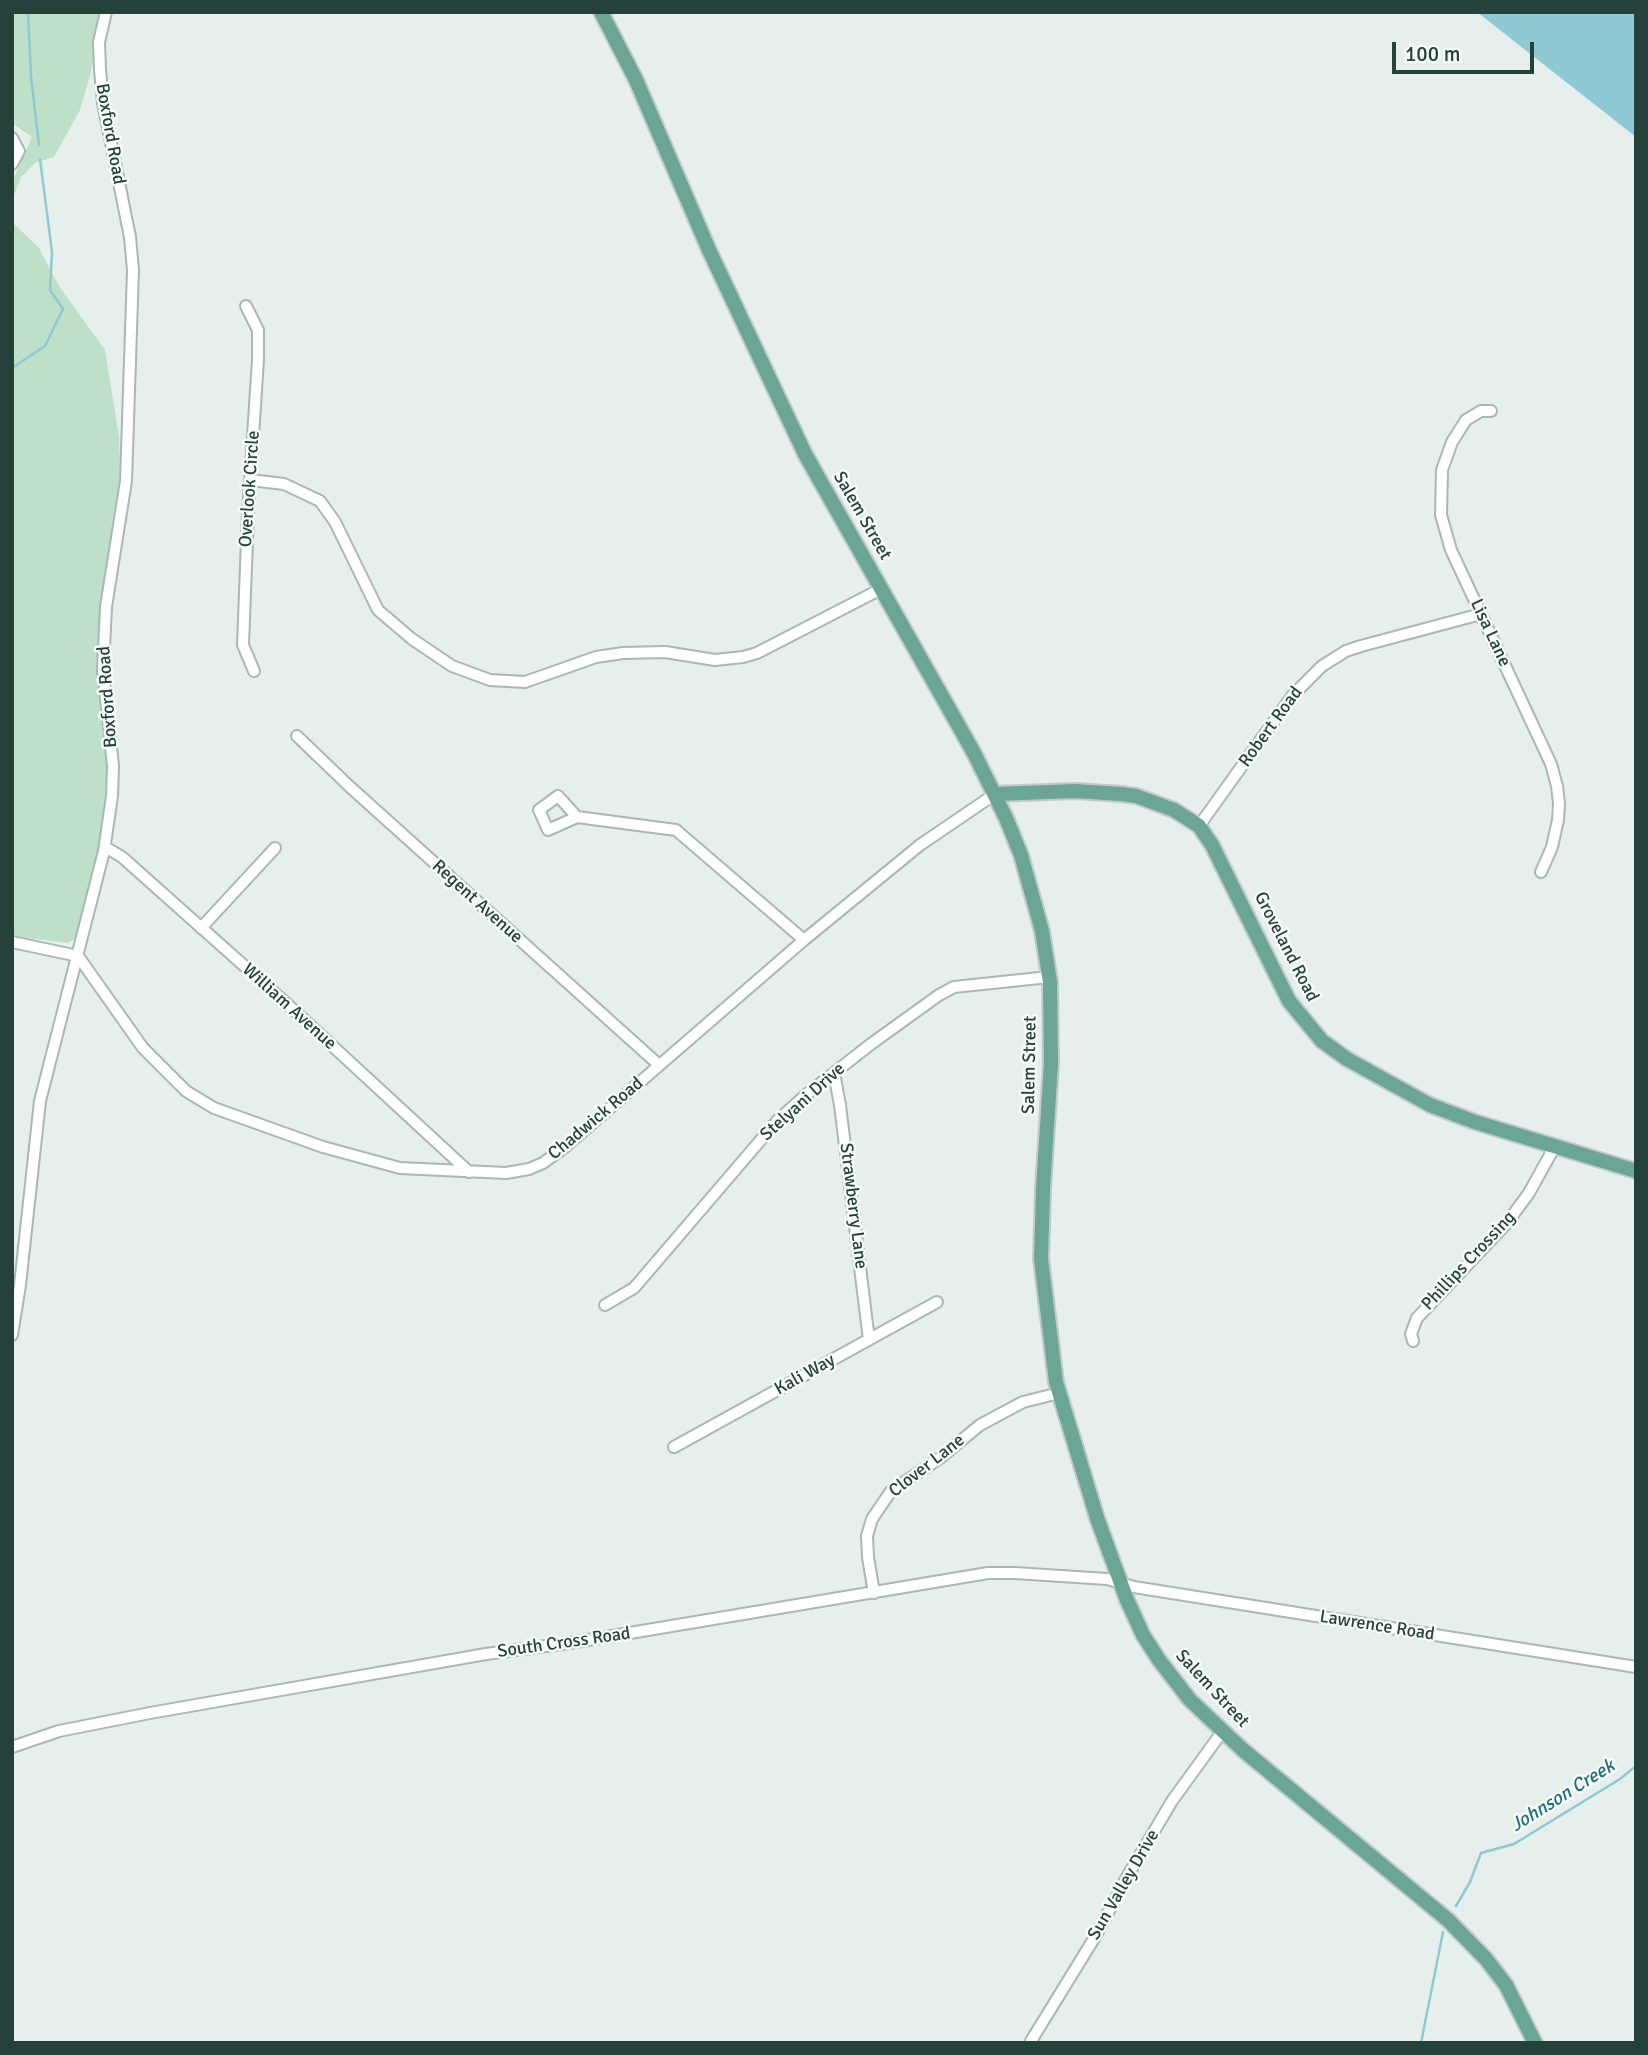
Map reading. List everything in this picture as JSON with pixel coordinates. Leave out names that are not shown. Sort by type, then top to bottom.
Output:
[{"type":"main road","name":"Salem Street","points":[[601,12],[636,80],[777,399],[805,454],[995,793],[1021,855],[1042,931],[1052,1023],[1041,1259],[1045,1306],[1059,1393],[1119,1583],[1143,1635],[1191,1700],[1222,1732],[1448,1920],[1486,1959],[1506,1985],[1535,2043]]},
{"type":"main road","name":"Groveland Road","points":[[995,793],[1074,791],[1121,794],[1136,796],[1174,810],[1199,826],[1212,845],[1289,1001],[1322,1041],[1347,1059],[1430,1105],[1475,1122],[1636,1171]]},
{"type":"street","name":"Boxford Road","points":[[12,1335],[40,1101],[105,847],[112,796],[113,766],[103,670],[106,607],[126,481],[133,306],[130,237],[103,103],[99,42],[106,12]]},
{"type":"street","points":[[12,138],[19,151],[12,164]]},
{"type":"street","name":"Overlook Circle","points":[[246,306],[258,330],[247,514],[243,645],[254,671]]},
{"type":"street","name":"Lisa Lane","points":[[1491,411],[1473,414],[1461,426],[1447,456],[1441,484],[1441,515],[1445,531],[1481,614],[1551,764],[1557,786],[1558,820],[1552,847],[1541,872]]},
{"type":"street","points":[[251,480],[284,484],[320,501],[335,522],[378,610],[412,639],[452,666],[490,680],[526,682],[596,657],[623,653],[665,652],[715,660],[743,657],[800,632],[881,589]]},
{"type":"street","name":"Robert Road","points":[[1199,826],[1292,696],[1322,666],[1346,651],[1481,614]]},
{"type":"street","name":"Regent Avenue","points":[[297,736],[659,1065]]},
{"type":"street","name":"Chadwick Road","points":[[78,956],[143,1048],[186,1091],[204,1103],[375,1163],[407,1169],[469,1172],[506,1173],[529,1169],[543,1163],[565,1147],[804,940],[943,827],[995,793]]},
{"type":"street","points":[[577,817],[676,830],[804,940]]},
{"type":"street","name":"William Avenue","points":[[105,847],[122,857],[469,1172]]},
{"type":"street","points":[[201,928],[275,849]]},
{"type":"street","points":[[12,942],[78,956]]},
{"type":"street","name":"Stelyani Drive","points":[[605,1305],[634,1288],[777,1121],[891,1029],[954,987],[1049,977]]},
{"type":"street","name":"Strawberry Lane","points":[[834,1073],[841,1105],[869,1340]]},
{"type":"street","name":"Phillips Crossing","points":[[1413,1341],[1411,1334],[1417,1318],[1507,1223],[1529,1193],[1555,1146]]},
{"type":"street","name":"Kali Way","points":[[674,1447],[937,1302]]},
{"type":"street","name":"Clover Lane","points":[[874,1593],[867,1536],[872,1519],[891,1491],[940,1458],[980,1425],[1023,1402],[1059,1393]]},
{"type":"street","name":"South Cross Road","points":[[12,1747],[59,1731],[150,1713],[486,1654],[590,1640],[988,1573],[1107,1579],[1119,1583]]},
{"type":"street","name":"Lawrence Road","points":[[1119,1583],[1636,1667]]},
{"type":"street","name":"Sun Valley Drive","points":[[1031,2041],[1095,1937],[1172,1801],[1222,1732]]},
{"type":"green space","points":[[12,12],[102,12],[90,76],[80,110],[54,157],[35,163],[21,177],[12,200],[12,182],[32,137],[12,123]]},
{"type":"green space","points":[[12,222],[39,248],[59,286],[105,350],[119,437],[117,508],[98,656],[108,773],[105,814],[100,851],[77,937],[68,943],[12,936]]},
{"type":"water","points":[[1477,12],[1636,12],[1636,137]]},
{"type":"waterway","points":[[28,12],[31,76],[39,145]]},
{"type":"waterway","points":[[12,368],[45,346],[63,309],[50,290],[52,252],[40,159]]},
{"type":"waterway","name":"Johnson Creek","points":[[1456,1906],[1470,1882],[1481,1853],[1514,1844],[1620,1779],[1636,1766]]},
{"type":"waterway","points":[[1421,2043],[1443,1932]]}]
